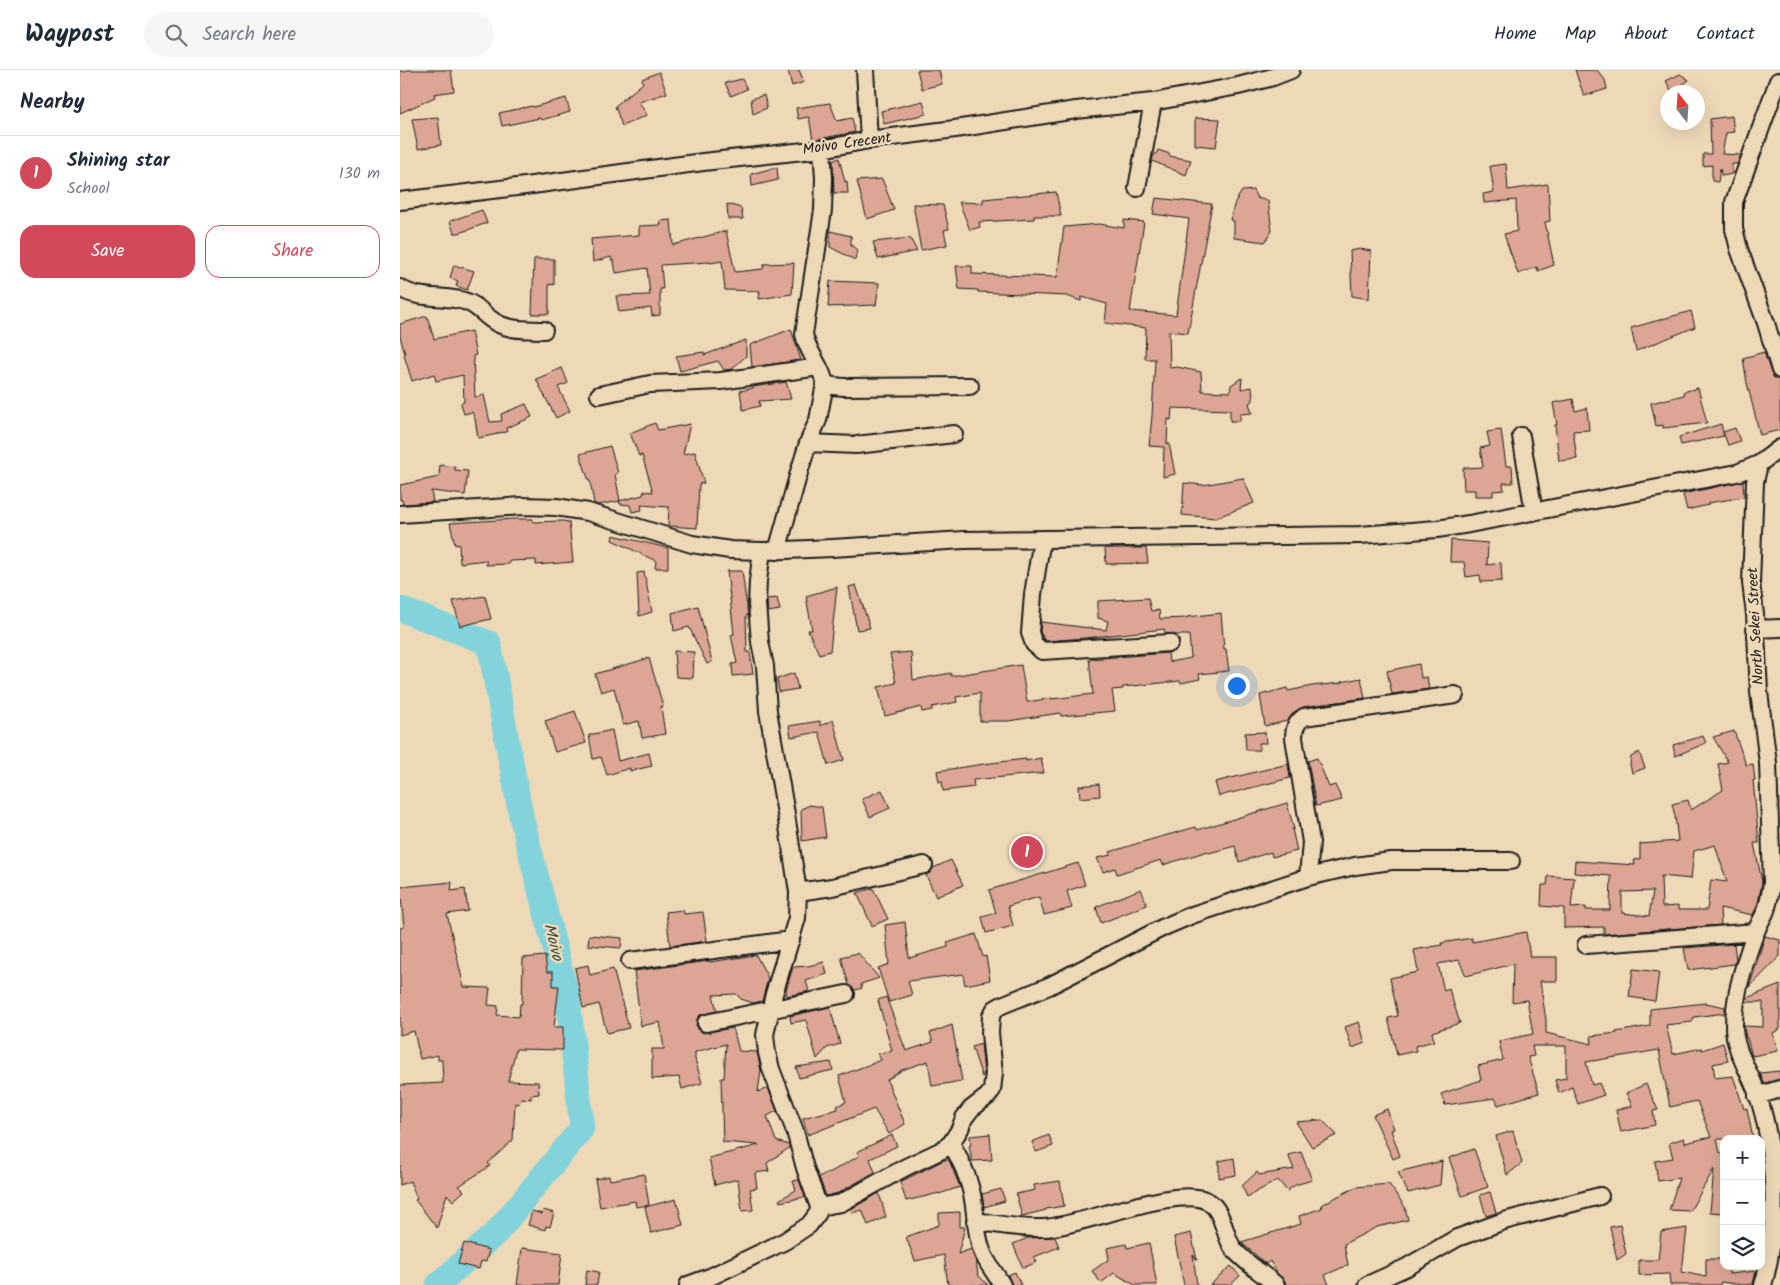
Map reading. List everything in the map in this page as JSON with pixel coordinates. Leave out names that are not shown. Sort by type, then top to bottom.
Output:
[{"type":"street","points":[[865,70],[869,140]]},
{"type":"street","name":"Moivo Crecent","points":[[400,201],[822,148],[1076,110],[1153,102],[1238,86],[1291,70]]},
{"type":"street","points":[[1778,81],[1734,202],[1734,229],[1780,370]]},
{"type":"street","points":[[1137,188],[1153,102]]},
{"type":"street","points":[[688,1285],[710,1277],[785,1241],[809,1225],[818,1213],[819,1206],[805,1168],[795,1131],[772,1070],[767,1053],[765,1035],[770,1010],[797,918],[798,892],[768,711],[765,666],[760,642],[757,604],[758,581],[818,420],[825,384],[804,334],[823,210],[824,178],[822,148]]},
{"type":"street","points":[[400,288],[417,294],[456,298],[468,302],[501,326],[512,329],[544,330]]},
{"type":"street","points":[[599,395],[650,384],[721,381],[819,367]]},
{"type":"street","points":[[825,384],[844,387],[970,386]]},
{"type":"street","points":[[808,443],[856,445],[954,434]]},
{"type":"street","points":[[1521,436],[1534,512]]},
{"type":"street","points":[[400,514],[522,506],[556,507],[588,512],[692,544],[730,550],[770,551],[964,540],[1360,535],[1437,528],[1534,512],[1737,473],[1760,464],[1780,448]]},
{"type":"street","name":"North Sekei Street","points":[[1760,464],[1755,482],[1751,583],[1759,692],[1774,762],[1776,850],[1769,900],[1756,932],[1738,988],[1734,1028],[1737,1045],[1757,1096],[1769,1137],[1773,1186],[1770,1277]]},
{"type":"street","points":[[1042,539],[1033,594],[1030,633],[1034,644],[1042,651],[1170,643]]},
{"type":"street","points":[[1755,630],[1780,628]]},
{"type":"street","points":[[1308,877],[1311,842],[1294,738],[1294,730],[1297,723],[1304,717],[1455,695]]},
{"type":"street","points":[[819,1206],[841,1203],[892,1174],[942,1150],[951,1143],[967,1113],[988,1096],[992,1090],[994,1073],[990,1033],[991,1016],[995,1009],[1049,986],[1164,927],[1308,877],[1355,866],[1391,861],[1511,861]]},
{"type":"street","points":[[798,892],[832,887],[924,865]]},
{"type":"street","points":[[1586,945],[1756,932]]},
{"type":"street","points":[[630,961],[791,940]]},
{"type":"street","points":[[706,1023],[846,994]]},
{"type":"street","points":[[1757,1096],[1780,1089]]},
{"type":"street","points":[[951,1143],[958,1154],[971,1189],[980,1246],[985,1260],[1002,1285]]},
{"type":"street","points":[[1367,1285],[1407,1267],[1457,1238],[1504,1221],[1600,1196]]},
{"type":"street","points":[[975,1220],[1043,1228],[1072,1224],[1145,1203],[1179,1198],[1199,1198],[1210,1202],[1220,1213],[1224,1230],[1234,1250],[1276,1285]]},
{"type":"building","points":[[406,70],[451,70],[454,91],[434,94],[435,97],[400,113],[400,71],[405,72]]},
{"type":"building","points":[[788,70],[799,70],[804,82],[792,86]]},
{"type":"building","points":[[917,70],[939,70],[942,84],[922,89]]},
{"type":"building","points":[[1575,70],[1597,70],[1605,80],[1607,89],[1584,96]]},
{"type":"building","points":[[659,72],[667,93],[639,102],[647,115],[622,126],[615,106],[643,83],[642,79]]},
{"type":"building","points":[[1680,74],[1689,80],[1682,85],[1668,85],[1666,81]]},
{"type":"building","points":[[742,79],[747,89],[731,96],[725,83]]},
{"type":"building","points":[[764,95],[767,108],[753,114],[751,99]]},
{"type":"building","points":[[566,98],[570,112],[541,120],[540,118],[502,126],[499,113],[533,107]]},
{"type":"building","points":[[923,101],[926,114],[884,124],[881,111]]},
{"type":"building","points":[[830,103],[837,121],[852,118],[855,132],[813,140],[809,117],[798,119],[796,108]]},
{"type":"building","points":[[1732,116],[1734,132],[1726,133],[1722,154],[1741,155],[1737,164],[1732,164],[1732,174],[1722,176],[1720,169],[1718,182],[1712,181],[1712,165],[1703,166],[1703,154],[1711,154],[1710,119]]},
{"type":"building","points":[[438,117],[441,145],[418,149],[412,119]]},
{"type":"building","points":[[1195,118],[1220,119],[1216,147],[1195,145]]},
{"type":"building","points":[[1158,150],[1170,154],[1169,156],[1191,160],[1186,175],[1152,161],[1154,154]]},
{"type":"building","points":[[839,158],[845,182],[847,181],[848,193],[834,193],[833,161]]},
{"type":"building","points":[[1506,164],[1508,190],[1548,184],[1550,221],[1545,222],[1554,265],[1538,271],[1537,267],[1518,274],[1504,234],[1517,231],[1516,200],[1484,203],[1483,194],[1494,192],[1490,166]]},
{"type":"building","points":[[777,167],[778,180],[752,186],[751,174]]},
{"type":"building","points":[[882,179],[894,210],[867,219],[857,181]]},
{"type":"building","points":[[1253,190],[1257,198],[1268,201],[1272,231],[1265,242],[1234,238],[1234,221],[1230,220],[1235,202],[1242,191]]},
{"type":"building","points":[[1056,192],[1061,216],[1034,216],[1034,219],[979,222],[980,227],[970,230],[959,202],[983,203],[983,199]]},
{"type":"building","points":[[1156,198],[1212,204],[1188,333],[1169,331],[1170,368],[1177,367],[1201,372],[1202,391],[1230,392],[1231,385],[1242,378],[1241,389],[1252,387],[1253,401],[1249,403],[1252,413],[1240,414],[1240,421],[1230,421],[1230,410],[1172,408],[1171,420],[1168,419],[1167,444],[1169,443],[1175,474],[1163,477],[1164,447],[1149,446],[1155,359],[1145,359],[1146,328],[1105,323],[1107,304],[1082,297],[1081,301],[1067,296],[978,292],[978,290],[959,289],[956,266],[972,266],[972,274],[1057,277],[1064,227],[1099,224],[1124,228],[1124,220],[1144,222],[1130,311],[1176,315],[1189,219],[1153,214]]},
{"type":"building","points":[[727,204],[741,208],[743,219],[728,219]]},
{"type":"building","points":[[913,204],[943,205],[949,229],[944,230],[947,245],[921,250]]},
{"type":"building","points":[[482,210],[487,223],[454,233],[450,221]]},
{"type":"building","points":[[671,220],[673,245],[726,231],[735,272],[763,269],[764,264],[794,263],[792,294],[759,299],[760,291],[725,290],[722,261],[661,265],[663,289],[660,289],[660,315],[652,316],[651,308],[619,312],[616,296],[650,295],[647,268],[616,273],[614,261],[612,261],[611,257],[593,262],[591,239],[639,235],[639,226],[661,225],[660,221]]},
{"type":"building","points":[[830,231],[851,236],[851,245],[857,250],[855,260],[830,247]]},
{"type":"building","points":[[910,238],[917,251],[878,259],[873,242]]},
{"type":"building","points":[[1360,249],[1371,251],[1369,299],[1352,296],[1350,251]]},
{"type":"building","points":[[534,259],[554,259],[554,285],[549,284],[549,314],[532,314]]},
{"type":"building","points":[[454,265],[474,271],[467,290],[456,286],[458,281],[450,278]]},
{"type":"building","points":[[830,281],[879,283],[876,305],[828,307]]},
{"type":"building","points":[[1691,311],[1695,327],[1636,351],[1631,328]]},
{"type":"building","points":[[427,316],[434,339],[471,331],[476,355],[473,356],[475,397],[484,395],[490,422],[502,421],[501,414],[526,404],[532,417],[506,428],[507,432],[478,438],[472,412],[464,414],[461,403],[464,402],[463,375],[436,381],[434,374],[412,381],[400,336],[400,324]]},
{"type":"building","points":[[791,329],[801,360],[752,367],[750,345]]},
{"type":"building","points":[[746,340],[746,356],[732,369],[724,370],[718,361],[680,371],[676,356],[704,352],[704,355]]},
{"type":"building","points":[[1764,352],[1771,373],[1774,378],[1780,380],[1780,430],[1760,435],[1743,358]]},
{"type":"building","points":[[562,368],[568,383],[558,387],[570,411],[556,418],[536,379]]},
{"type":"building","points":[[786,382],[791,399],[759,401],[760,406],[743,410],[740,391]]},
{"type":"building","points":[[1698,388],[1707,423],[1663,428],[1663,425],[1656,426],[1651,403],[1684,395],[1683,392]]},
{"type":"building","points":[[1573,399],[1575,411],[1587,408],[1589,430],[1573,431],[1577,459],[1559,461],[1555,425],[1557,425],[1553,403]]},
{"type":"building","points":[[655,423],[658,430],[690,424],[683,454],[695,452],[704,483],[699,484],[697,528],[668,526],[669,507],[641,505],[642,510],[632,512],[630,505],[620,504],[619,501],[643,495],[644,491],[653,492],[642,455],[639,456],[630,433]]},
{"type":"building","points":[[1721,424],[1724,436],[1681,445],[1679,437]]},
{"type":"building","points":[[1735,428],[1740,441],[1728,445],[1723,432]]},
{"type":"building","points":[[1501,430],[1506,466],[1512,466],[1513,483],[1503,483],[1504,490],[1493,491],[1493,496],[1475,496],[1475,490],[1464,490],[1463,468],[1483,467],[1480,448],[1490,446],[1487,432]]},
{"type":"building","points":[[610,446],[618,473],[615,474],[620,501],[598,505],[594,503],[590,481],[580,454]]},
{"type":"building","points":[[440,465],[455,467],[455,470],[468,471],[465,495],[431,491],[433,502],[403,504],[402,500],[400,500],[400,485],[439,477]]},
{"type":"building","points":[[1243,478],[1254,503],[1215,518],[1182,515],[1184,483],[1203,485]]},
{"type":"building","points":[[1743,481],[1744,497],[1708,503],[1708,505],[1687,510],[1683,494]]},
{"type":"building","points":[[533,519],[533,522],[569,522],[573,562],[536,565],[536,560],[509,561],[509,564],[486,565],[486,560],[460,563],[459,544],[455,545],[450,523]]},
{"type":"building","points":[[613,535],[668,548],[668,568],[655,568],[656,561],[612,540]]},
{"type":"building","points":[[1451,540],[1488,543],[1487,565],[1501,563],[1502,581],[1481,582],[1480,575],[1466,577],[1464,562],[1450,562]]},
{"type":"building","points":[[1105,548],[1146,548],[1148,563],[1106,564]]},
{"type":"building","points":[[727,571],[742,571],[748,615],[746,616],[747,652],[750,652],[753,674],[733,676],[732,664],[737,663],[731,635],[734,634]]},
{"type":"building","points":[[644,572],[652,612],[639,616],[637,573]]},
{"type":"building","points":[[856,585],[870,628],[857,630],[849,587]]},
{"type":"building","points":[[837,587],[830,651],[819,654],[808,630],[812,630],[806,596]]},
{"type":"building","points":[[485,596],[491,619],[460,626],[453,601]]},
{"type":"building","points":[[777,598],[780,610],[768,612],[767,599]]},
{"type":"building","points":[[1148,598],[1151,611],[1159,610],[1160,619],[1187,618],[1221,613],[1224,649],[1226,649],[1229,671],[1199,674],[1200,679],[1181,683],[1180,681],[1123,687],[1123,689],[1112,690],[1115,711],[1061,716],[1060,713],[1008,721],[980,721],[980,693],[956,697],[957,702],[932,707],[932,710],[922,712],[921,707],[885,716],[878,687],[896,683],[890,654],[911,652],[913,680],[951,673],[951,676],[1021,665],[1027,702],[1093,694],[1089,659],[1168,653],[1169,662],[1191,658],[1189,635],[1165,633],[1164,629],[1045,641],[1040,632],[1041,622],[1106,630],[1108,621],[1098,618],[1098,601]]},
{"type":"building","points":[[698,606],[712,662],[707,664],[689,627],[674,631],[672,613]]},
{"type":"building","points":[[674,651],[694,652],[693,678],[676,677]]},
{"type":"building","points":[[649,658],[663,706],[661,707],[665,734],[642,738],[639,721],[623,725],[614,688],[601,692],[595,674]]},
{"type":"building","points":[[1419,664],[1421,678],[1427,677],[1429,689],[1392,694],[1387,671]]},
{"type":"building","points":[[794,673],[798,689],[779,692],[777,679]]},
{"type":"building","points":[[1361,678],[1365,698],[1303,707],[1294,712],[1287,721],[1265,726],[1260,695],[1287,688],[1288,691]]},
{"type":"building","points":[[575,711],[586,743],[555,752],[545,721]]},
{"type":"building","points":[[833,720],[844,760],[828,765],[819,732],[791,737],[789,726],[820,721],[820,726]]},
{"type":"building","points":[[612,730],[618,761],[649,753],[652,766],[630,771],[630,768],[607,775],[601,757],[593,759],[589,735]]},
{"type":"building","points":[[1734,731],[1746,765],[1753,764],[1759,843],[1754,843],[1762,882],[1758,903],[1753,915],[1720,908],[1721,925],[1604,934],[1604,927],[1564,928],[1564,908],[1541,906],[1542,885],[1547,885],[1548,876],[1574,878],[1571,908],[1586,907],[1586,910],[1610,910],[1611,876],[1574,873],[1575,861],[1635,865],[1634,860],[1640,859],[1640,844],[1678,841],[1672,804],[1688,800],[1691,810],[1723,790],[1718,764],[1728,762],[1713,737]],"holes":[[[1715,845],[1727,882],[1711,880],[1707,910],[1678,910],[1678,906],[1662,907],[1661,876],[1691,879],[1694,851]],[[1653,891],[1649,916],[1622,913],[1622,892]]]},
{"type":"building","points":[[1265,732],[1266,743],[1259,743],[1259,750],[1246,750],[1245,733]]},
{"type":"building","points":[[1703,736],[1706,743],[1675,756],[1673,745]]},
{"type":"building","points":[[1639,752],[1645,768],[1632,773],[1631,757]]},
{"type":"building","points":[[1041,758],[1044,773],[973,780],[974,787],[943,791],[942,781],[939,782],[937,771],[991,763]]},
{"type":"building","points":[[1317,758],[1329,787],[1335,785],[1342,800],[1316,806],[1308,761]]},
{"type":"building","points":[[1288,764],[1290,778],[1219,796],[1215,782]]},
{"type":"building","points":[[1099,784],[1100,796],[1080,798],[1079,786]]},
{"type":"building","points":[[882,790],[890,808],[870,817],[862,799]]},
{"type":"building","points":[[1287,803],[1294,829],[1292,829],[1297,851],[1272,857],[1271,852],[1239,862],[1235,846],[1209,853],[1208,851],[1163,865],[1161,860],[1117,874],[1115,868],[1103,872],[1097,858],[1111,855],[1110,852],[1139,843],[1196,827],[1197,830]]},
{"type":"building","points":[[810,805],[822,807],[826,837],[802,841],[801,809]]},
{"type":"building","points":[[951,860],[963,885],[936,897],[926,875],[933,868]]},
{"type":"building","points":[[1078,863],[1085,885],[1067,891],[1072,908],[1044,915],[1039,897],[1008,906],[1013,926],[986,933],[982,917],[996,913],[989,890]]},
{"type":"building","points":[[452,882],[451,891],[465,889],[468,911],[447,914],[464,987],[490,988],[488,1005],[498,1006],[497,1015],[519,1017],[520,1004],[522,1004],[523,958],[545,956],[547,972],[553,972],[553,986],[559,986],[554,1027],[563,1027],[563,1050],[516,1049],[508,1081],[538,1082],[539,1094],[531,1095],[531,1099],[521,1098],[519,1104],[515,1103],[513,1140],[488,1163],[490,1166],[459,1186],[464,1191],[453,1201],[447,1194],[437,1228],[415,1200],[417,1199],[410,1181],[400,1185],[400,1085],[443,1083],[442,1060],[438,1060],[438,1055],[420,1059],[414,1031],[400,1035],[400,928],[404,927],[400,887]]},
{"type":"building","points":[[873,888],[888,919],[872,926],[857,893]]},
{"type":"building","points":[[1141,889],[1147,905],[1101,923],[1096,907]]},
{"type":"building","points":[[683,910],[684,914],[703,912],[707,941],[670,946],[666,912]]},
{"type":"building","points":[[905,922],[909,958],[948,947],[947,943],[976,934],[983,957],[986,956],[990,980],[965,985],[963,974],[908,981],[912,995],[889,1002],[878,968],[889,964],[885,925]]},
{"type":"building","points":[[1526,932],[1530,957],[1557,957],[1557,981],[1540,981],[1546,1033],[1592,1044],[1591,1036],[1650,1026],[1650,1009],[1706,1003],[1725,1007],[1725,1013],[1694,1017],[1692,1022],[1666,1025],[1673,1054],[1702,1048],[1702,1050],[1723,1043],[1728,1061],[1713,1064],[1715,1078],[1733,1076],[1744,1109],[1747,1108],[1752,1135],[1720,1135],[1720,1139],[1717,1139],[1720,1153],[1720,1213],[1710,1212],[1714,1169],[1690,1211],[1669,1210],[1679,1178],[1658,1181],[1655,1161],[1673,1158],[1669,1143],[1684,1138],[1685,1143],[1711,1137],[1697,1101],[1670,1107],[1659,1050],[1586,1062],[1592,1085],[1599,1083],[1604,1095],[1578,1104],[1572,1087],[1559,1093],[1555,1080],[1566,1078],[1566,1046],[1532,1046],[1534,1056],[1528,1057],[1539,1093],[1498,1105],[1495,1098],[1445,1105],[1441,1094],[1481,1080],[1478,1066],[1503,1060],[1499,1041],[1533,1034],[1527,1000],[1512,1002],[1513,964],[1466,976],[1459,960],[1438,964],[1444,991],[1449,989],[1460,1023],[1432,1032],[1434,1041],[1415,1046],[1416,1051],[1397,1055],[1388,1018],[1398,1016],[1390,978],[1418,972],[1414,950],[1472,938],[1472,942]]},
{"type":"building","points":[[589,935],[622,938],[621,948],[588,945]]},
{"type":"building","points":[[1765,936],[1780,940],[1780,956],[1749,988]]},
{"type":"building","points":[[1734,944],[1736,960],[1734,964],[1688,970],[1684,948]]},
{"type":"building","points":[[858,953],[879,978],[861,984],[862,988],[855,990],[849,985],[841,957]]},
{"type":"building","points":[[756,955],[768,978],[762,1001],[753,1003],[741,999],[736,994],[713,995],[717,1011],[700,1015],[696,1025],[703,1033],[733,1028],[739,1051],[757,1052],[761,1071],[758,1092],[768,1088],[777,1111],[767,1116],[776,1141],[789,1145],[789,1148],[767,1163],[769,1171],[755,1173],[757,1188],[750,1189],[753,1210],[742,1211],[738,1179],[715,1185],[709,1158],[759,1145],[723,1142],[721,1078],[724,1078],[726,1044],[695,1052],[695,1059],[702,1083],[682,1089],[679,1077],[652,1079],[652,1049],[664,1049],[660,1022],[641,1026],[634,971]]},
{"type":"building","points":[[824,962],[827,974],[806,981],[809,991],[787,996],[786,990],[793,967]]},
{"type":"building","points":[[588,965],[590,975],[613,969],[629,1028],[607,1033],[599,1004],[583,1008],[575,968]]},
{"type":"building","points":[[1633,969],[1659,972],[1655,1001],[1629,997]]},
{"type":"building","points":[[1780,985],[1780,1029],[1773,1033],[1778,1051],[1752,1056],[1744,1026],[1763,1027],[1763,1002],[1746,1002],[1747,998]]},
{"type":"building","points":[[886,997],[906,1051],[933,1042],[930,1033],[952,1025],[962,1081],[932,1086],[928,1061],[902,1070],[887,1080],[905,1124],[889,1134],[874,1109],[808,1135],[803,1118],[838,1109],[837,1106],[846,1102],[839,1076],[881,1060],[878,1054],[892,1051],[878,1000]]},
{"type":"building","points":[[830,1007],[840,1044],[827,1048],[817,1059],[806,1020],[791,1023],[790,1016]]},
{"type":"building","points":[[1359,1022],[1365,1043],[1352,1048],[1345,1027]]},
{"type":"building","points":[[981,1044],[984,1073],[982,1077],[972,1047]]},
{"type":"building","points":[[831,1062],[833,1070],[799,1078],[796,1067]]},
{"type":"building","points":[[1780,1071],[1780,1079],[1764,1083],[1760,1073]]},
{"type":"building","points":[[1646,1084],[1658,1110],[1653,1111],[1655,1125],[1621,1132],[1616,1110],[1632,1106],[1626,1093]]},
{"type":"building","points":[[1387,1109],[1394,1129],[1391,1130],[1400,1156],[1393,1159],[1373,1115]]},
{"type":"building","points":[[1322,1120],[1337,1135],[1312,1147],[1296,1122]]},
{"type":"building","points":[[1513,1131],[1522,1163],[1507,1175],[1496,1136]]},
{"type":"building","points":[[990,1134],[992,1160],[972,1161],[969,1146],[971,1145],[970,1136]]},
{"type":"building","points":[[892,1135],[897,1146],[870,1159],[875,1172],[838,1193],[826,1196],[819,1177],[859,1156],[857,1152]]},
{"type":"building","points":[[1049,1135],[1053,1146],[1036,1152],[1032,1142]]},
{"type":"building","points":[[1474,1149],[1488,1187],[1462,1196],[1449,1158]]},
{"type":"building","points":[[1301,1152],[1312,1180],[1295,1185],[1287,1191],[1278,1180],[1247,1197],[1242,1186],[1257,1172],[1259,1175],[1294,1169],[1288,1155]]},
{"type":"building","points":[[1234,1158],[1236,1175],[1219,1178],[1219,1161]]},
{"type":"building","points":[[944,1160],[949,1160],[960,1187],[939,1194],[906,1201],[900,1182]]},
{"type":"building","points":[[1442,1161],[1440,1185],[1408,1193],[1398,1172]]},
{"type":"building","points":[[644,1174],[649,1205],[636,1207],[635,1201],[600,1207],[595,1179],[609,1176],[610,1180]]},
{"type":"building","points":[[799,1180],[805,1197],[780,1202],[779,1200],[796,1190],[793,1181]]},
{"type":"building","points":[[1060,1181],[1064,1206],[1022,1216],[1016,1194],[1035,1190],[1034,1185]]},
{"type":"building","points":[[1389,1184],[1405,1207],[1408,1220],[1377,1227],[1344,1244],[1348,1265],[1325,1275],[1329,1285],[1286,1285],[1270,1261],[1266,1264],[1241,1242],[1301,1224],[1299,1216],[1322,1208],[1321,1205],[1356,1187]]},
{"type":"building","points":[[1001,1189],[1005,1201],[984,1207],[982,1194]]},
{"type":"building","points":[[1490,1192],[1496,1213],[1486,1216],[1480,1195]]},
{"type":"building","points":[[879,1193],[886,1217],[868,1225],[862,1210],[852,1213],[851,1209]]},
{"type":"building","points":[[676,1199],[683,1225],[651,1233],[645,1207]]},
{"type":"building","points":[[543,1210],[554,1213],[550,1227],[546,1226],[545,1230],[528,1225],[532,1211],[542,1214]]},
{"type":"building","points":[[960,1212],[960,1227],[965,1227],[958,1254],[971,1249],[978,1275],[988,1285],[948,1285],[944,1255],[915,1261],[906,1237],[939,1225],[939,1213]]},
{"type":"building","points":[[1620,1225],[1626,1254],[1617,1260],[1610,1227]]},
{"type":"building","points":[[1687,1228],[1682,1272],[1706,1277],[1706,1259],[1720,1259],[1720,1270],[1729,1270],[1729,1274],[1756,1271],[1753,1284],[1743,1285],[1721,1282],[1720,1285],[1670,1285],[1669,1274],[1639,1275],[1639,1260],[1658,1260],[1661,1232]]},
{"type":"building","points":[[1191,1233],[1197,1260],[1193,1255],[1197,1285],[1184,1285],[1174,1237]]},
{"type":"building","points":[[1055,1237],[1059,1247],[1034,1257],[1037,1262],[1023,1268],[1013,1244],[1028,1238]]},
{"type":"building","points":[[464,1243],[489,1250],[486,1262],[481,1261],[479,1269],[458,1264]]},
{"type":"building","points":[[1149,1243],[1157,1285],[1135,1285],[1114,1273],[1101,1283],[1092,1271],[1109,1259],[1107,1248],[1126,1244],[1127,1248]]},
{"type":"building","points":[[522,1248],[562,1253],[558,1285],[517,1285]]},
{"type":"building","points":[[1231,1266],[1240,1276],[1230,1285],[1210,1285]]},
{"type":"building","points":[[587,1270],[599,1272],[597,1285],[585,1285]]},
{"type":"building","points":[[1015,1272],[1021,1285],[1012,1285],[1008,1275]]},
{"type":"waterway","name":"Moivo","points":[[400,609],[489,643],[521,816],[568,999],[582,1128],[497,1232],[438,1285]]},
{"type":"place","name":"Shining star","points":[[1027,852]]}]
